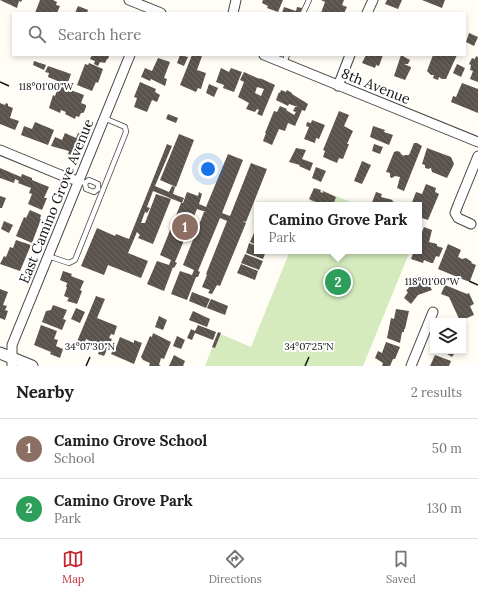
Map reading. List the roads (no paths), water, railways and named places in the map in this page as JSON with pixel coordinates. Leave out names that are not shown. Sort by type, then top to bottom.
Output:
[{"type":"street","points":[[129,0],[147,10]]},
{"type":"street","points":[[233,12],[236,0]]},
{"type":"street","points":[[367,12],[373,0]]},
{"type":"street","name":"East Camino Grove Avenue","points":[[12,362],[12,345],[48,256],[82,182],[104,118],[130,56]]},
{"type":"street","name":"8th Avenue","points":[[271,56],[285,59],[338,86],[478,142]]},
{"type":"street","points":[[338,86],[350,56]]},
{"type":"street","points":[[0,150],[68,178],[82,182]]},
{"type":"street","points":[[471,224],[458,218],[455,213],[478,156]]},
{"type":"street","points":[[411,366],[433,312]]},
{"type":"street","points":[[0,353],[12,362],[32,366]]},
{"type":"lane","points":[[303,12],[308,0]]},
{"type":"lane","points":[[48,256],[69,263],[75,260],[100,190],[126,132],[125,127],[104,118]]},
{"type":"lane","points":[[90,180],[98,184],[100,190],[94,192],[86,189],[82,182],[90,180]]},
{"type":"place","name":"Camino Grove School","points":[[185,227]]},
{"type":"place","name":"Camino Grove Park","points":[[338,282]]}]
